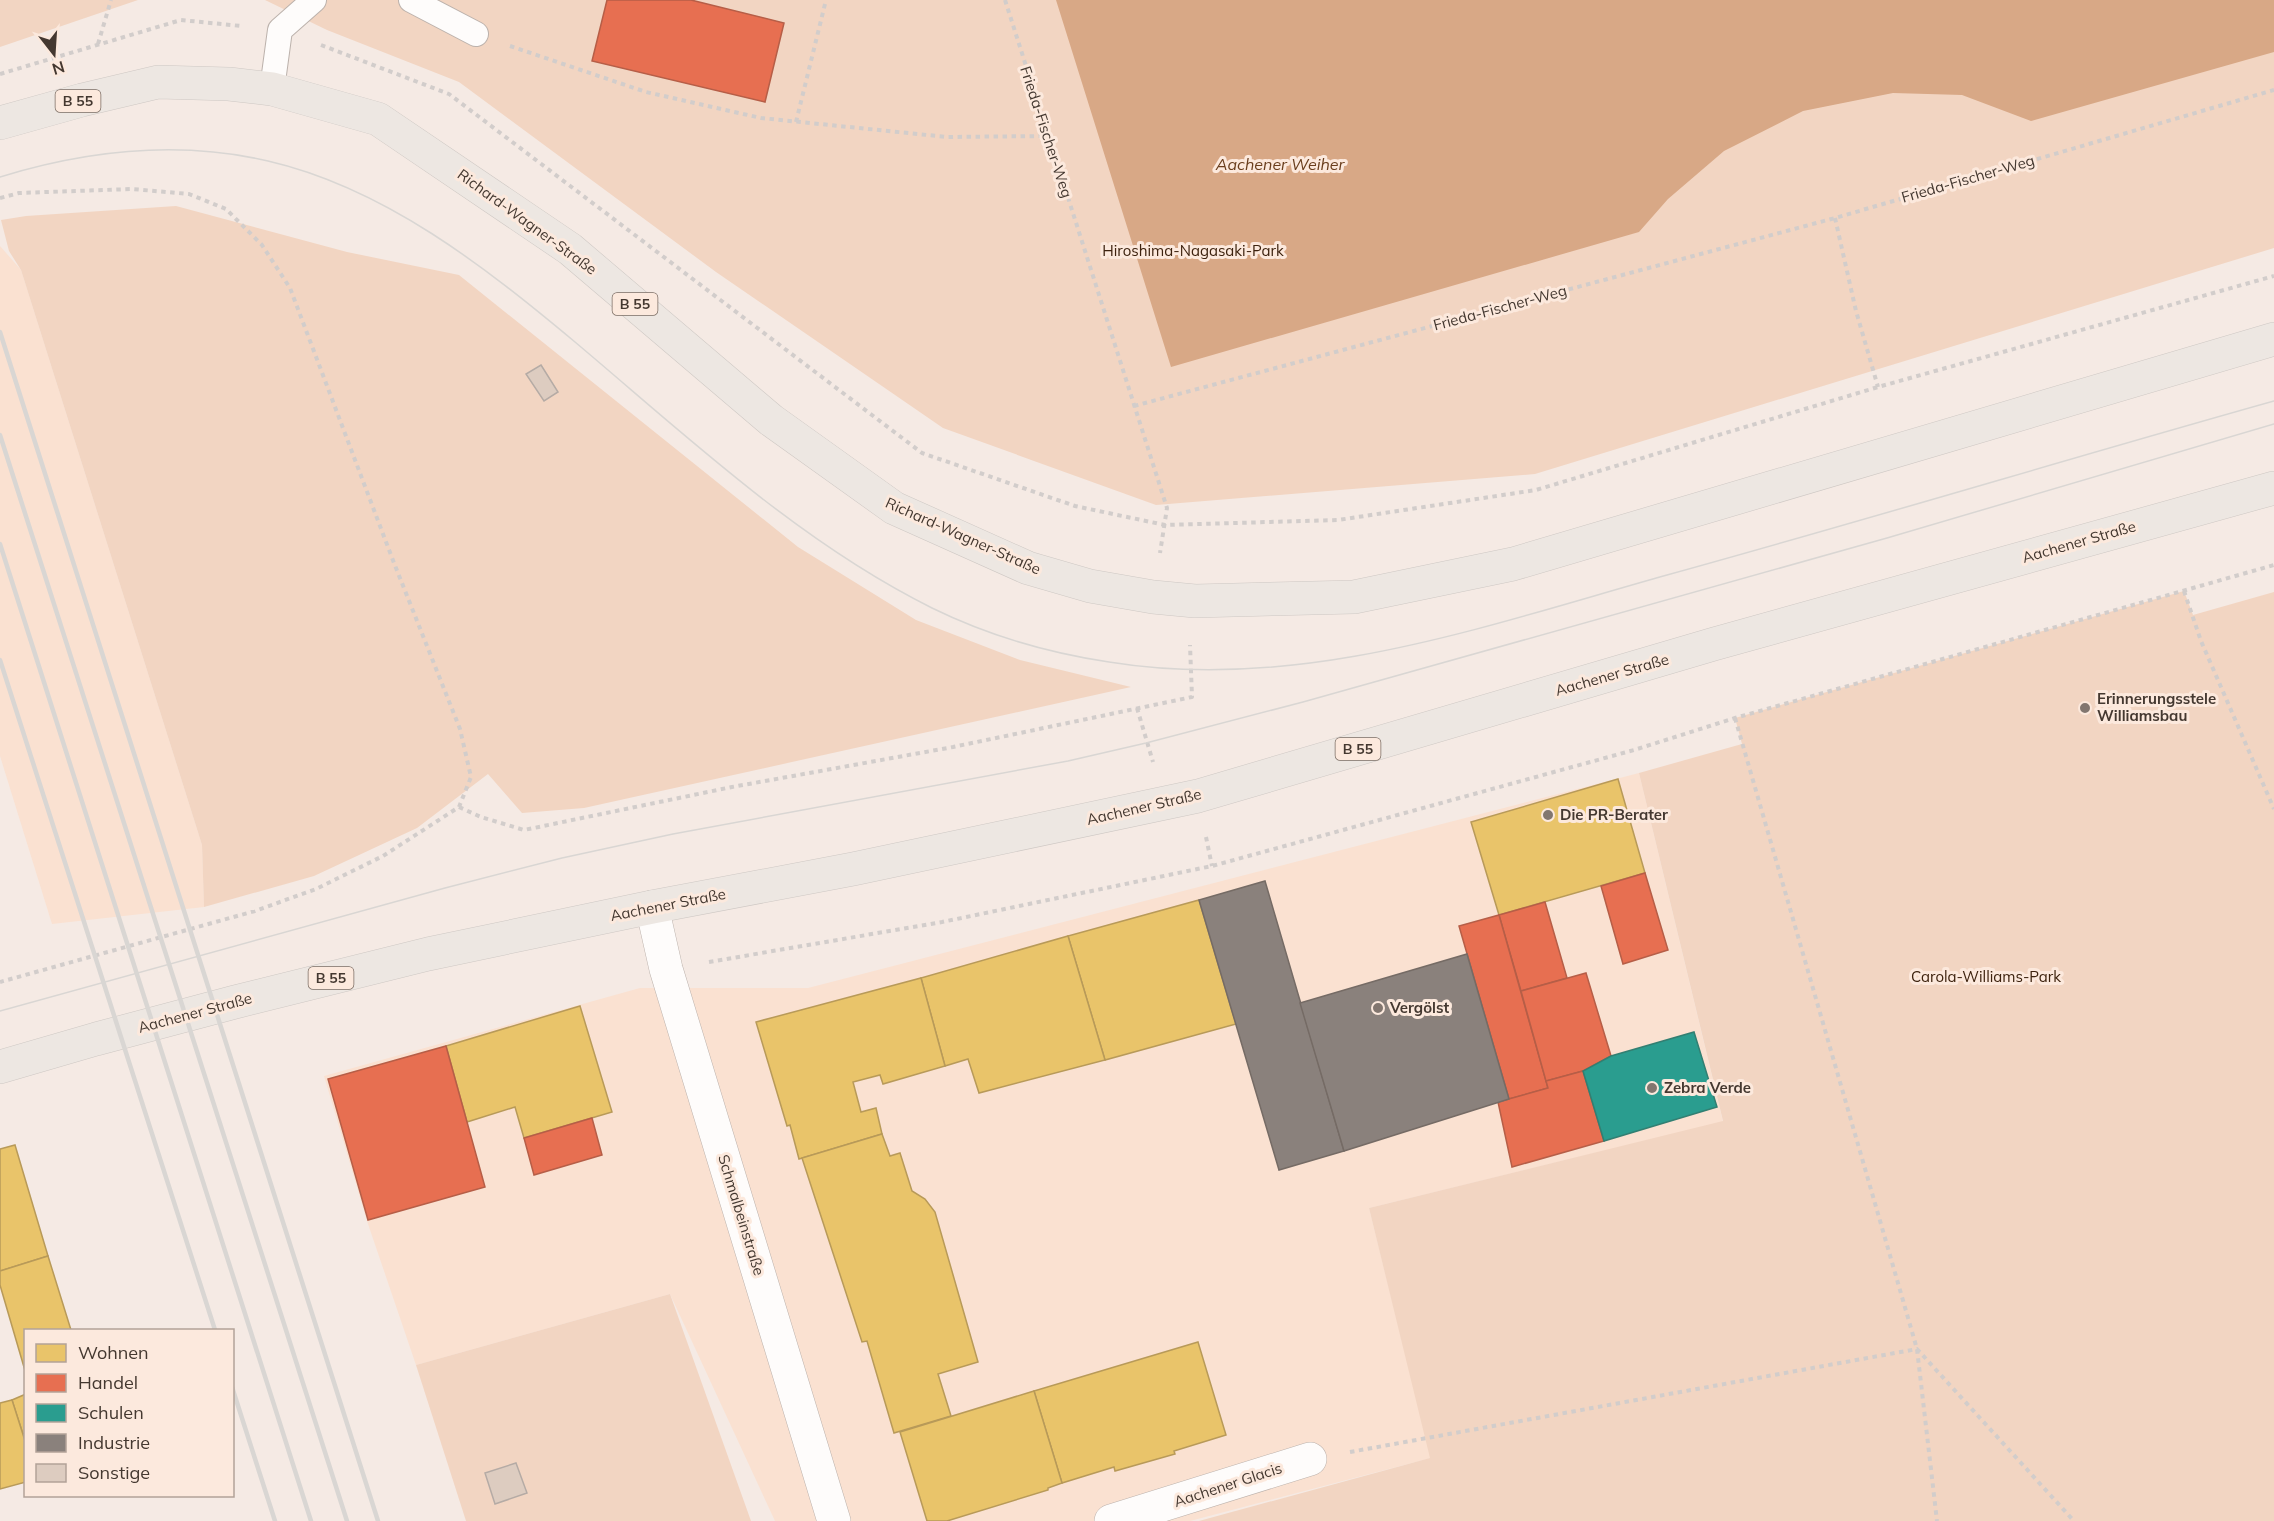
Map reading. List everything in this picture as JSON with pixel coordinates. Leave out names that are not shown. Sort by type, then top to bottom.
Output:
[{"type":"main road","name":"Richard-Wagner-Straße","points":[[0,123],[158,82],[229,84],[272,89],[378,118],[570,249],[771,420],[894,508],[1028,568],[1090,586],[1153,597],[1195,601],[1354,597],[1525,560],[2274,339]]},
{"type":"main road","name":"Aachener Straße","points":[[0,1068],[212,1008],[405,960],[652,907],[853,869],[1198,796],[1725,641],[2274,488]]},
{"type":"street","name":"Schmalbeinstraße","points":[[652,907],[666,969],[834,1521]]},
{"type":"street","name":"Aachener Glacis","points":[[1112,1521],[1310,1459]]},
{"type":"lane","points":[[272,89],[280,30],[314,0]]},
{"type":"lane","points":[[411,0],[476,34]]},
{"type":"path","points":[[0,74],[98,44],[111,0]]},
{"type":"path","points":[[796,122],[826,0]]},
{"type":"path","name":"Frieda-Fischer-Weg","points":[[1005,0],[1134,406],[1835,218],[2274,90]]},
{"type":"path","points":[[476,34],[646,92],[761,118],[947,137],[1047,136]]},
{"type":"path","points":[[0,198],[19,192],[132,189],[189,194],[226,209],[262,245],[290,288],[394,563],[460,729],[471,777],[459,807],[383,856],[316,889],[255,911],[0,982]]},
{"type":"path","points":[[1835,218],[1856,311],[1878,387]]},
{"type":"path","points":[[1134,406],[1167,508],[1165,525],[1338,520],[1536,489],[1878,387],[2274,276]]},
{"type":"path","points":[[666,969],[942,921],[1212,866],[1634,750],[1735,718],[2274,564]]},
{"type":"path","points":[[2184,591],[2201,640],[2274,809]]},
{"type":"path","points":[[459,807],[481,817],[524,830],[732,787],[953,747],[1192,697],[1192,645],[1182,645]]},
{"type":"path","points":[[1735,718],[1917,1348],[1937,1521]]},
{"type":"path","points":[[1310,1459],[1917,1348]]},
{"type":"path","points":[[1917,1348],[2074,1521]]},
{"type":"shaded area","points":[[0,246],[21,270],[202,845],[204,907],[52,924],[0,756]]},
{"type":"shaded area","points":[[1639,773],[1723,1122],[1369,1208],[1431,1458],[1190,1521],[775,1521],[670,1294],[416,1365],[367,1221],[324,1076],[640,988],[808,988]]},
{"type":"green space","points":[[0,0],[138,0],[0,47]]},
{"type":"green space","name":"Hiroshima-Nagasaki-Park","points":[[265,0],[2274,0],[2274,248],[1535,474],[1156,505],[943,428],[716,272],[459,82],[327,30]]},
{"type":"green space","points":[[176,206],[347,252],[459,275],[798,547],[916,620],[1020,660],[1131,687],[584,808],[522,813],[488,774],[417,828],[314,876],[204,907],[202,845],[21,270],[9,251],[1,220],[26,216]]},
{"type":"green space","name":"Carola-Williams-Park","points":[[2184,591],[2193,615],[2274,592],[2274,1521],[1199,1521],[1430,1458],[1369,1208],[1723,1121],[1639,773],[1742,744],[1735,718]]},
{"type":"green space","points":[[670,1294],[751,1521],[466,1521],[416,1365]]},
{"type":"water","name":"Aachener Weiher","points":[[1056,0],[2274,0],[2274,52],[2031,121],[1962,95],[1893,93],[1803,111],[1724,151],[1668,199],[1639,232],[1171,367]]},
{"type":"building: Wohnen","points":[[1618,779],[1645,873],[1499,915],[1471,822]]},
{"type":"building: Wohnen","points":[[1199,900],[1236,1024],[1105,1060],[1068,936]]},
{"type":"building: Wohnen","points":[[1068,936],[1105,1060],[979,1093],[968,1059],[945,1066],[921,978]]},
{"type":"building: Wohnen","points":[[921,978],[945,1066],[883,1084],[880,1075],[853,1082],[861,1112],[876,1108],[882,1134],[799,1159],[756,1022]]},
{"type":"building: Wohnen","points":[[580,1006],[612,1112],[524,1138],[515,1107],[467,1122],[446,1046]]},
{"type":"building: Wohnen","points":[[882,1134],[890,1156],[900,1153],[912,1191],[925,1199],[935,1212],[978,1362],[938,1374],[951,1416],[894,1433],[867,1341],[862,1342],[802,1158]]},
{"type":"building: Wohnen","points":[[15,1145],[48,1256],[0,1271],[0,1149]]},
{"type":"building: Wohnen","points":[[48,1256],[71,1329],[24,1329],[24,1367],[0,1285],[0,1271]]},
{"type":"building: Wohnen","points":[[1198,1342],[1226,1435],[1174,1451],[1175,1454],[1115,1471],[1114,1467],[1062,1483],[1034,1391]]},
{"type":"building: Wohnen","points":[[1034,1391],[1062,1483],[1048,1490],[947,1521],[927,1521],[900,1432]]},
{"type":"building: Wohnen","points":[[24,1395],[24,1434],[23,1434],[12,1400]]},
{"type":"building: Wohnen","points":[[12,1400],[24,1438],[24,1483],[0,1489],[0,1403]]},
{"type":"building: Handel","points":[[607,0],[691,0],[784,23],[765,102],[592,61]]},
{"type":"building: Handel","points":[[1645,873],[1668,950],[1623,964],[1601,886]]},
{"type":"building: Handel","points":[[1545,902],[1567,978],[1521,991],[1499,915]]},
{"type":"building: Handel","points":[[1499,915],[1548,1088],[1509,1099],[1459,926]]},
{"type":"building: Handel","points":[[1586,973],[1611,1056],[1583,1071],[1546,1081],[1521,991]]},
{"type":"building: Handel","points":[[446,1046],[485,1187],[368,1220],[328,1079]]},
{"type":"building: Handel","points":[[1583,1071],[1604,1141],[1512,1167],[1498,1102],[1548,1088],[1546,1081]]},
{"type":"building: Handel","points":[[592,1118],[602,1155],[534,1175],[524,1138]]},
{"type":"building: Schulen","points":[[1694,1032],[1717,1107],[1604,1141],[1583,1071],[1611,1056]]},
{"type":"building: Industrie","points":[[1265,881],[1344,1151],[1279,1170],[1199,900]]},
{"type":"building: Industrie","points":[[1467,954],[1509,1099],[1344,1151],[1300,1003]]},
{"type":"building: Sonstige","points":[[541,365],[558,392],[544,401],[526,374]]},
{"type":"building: Sonstige","points":[[516,1463],[527,1493],[495,1504],[485,1473]]},
{"type":"tram line","points":[[0,177],[66,160],[100,155],[133,151],[201,151],[268,161],[311,173],[353,190],[393,210],[432,234],[506,286],[746,486],[790,520],[883,582],[953,618],[1019,642],[1109,662],[1180,669],[1251,669],[1322,662],[1461,633],[2274,401]]},
{"type":"tram line","points":[[0,1011],[562,858],[673,834],[1068,761],[1146,743],[1303,702],[1887,538],[2274,424]]},
{"type":"railway","points":[[0,332],[378,1521]]},
{"type":"railway","points":[[0,435],[347,1521]]},
{"type":"railway","points":[[0,544],[311,1521]]},
{"type":"railway","points":[[0,660],[215,1329]]},
{"type":"railway","points":[[234,1393],[275,1521]]},
{"type":"place","name":"Erinnerungsstele Williamsbau","points":[[2085,708]]},
{"type":"place","name":"Die PR-Berater","points":[[1548,815]]},
{"type":"place","name":"Vergölst","points":[[1378,1008]]},
{"type":"place","name":"Zebra Verde","points":[[1652,1088]]}]
